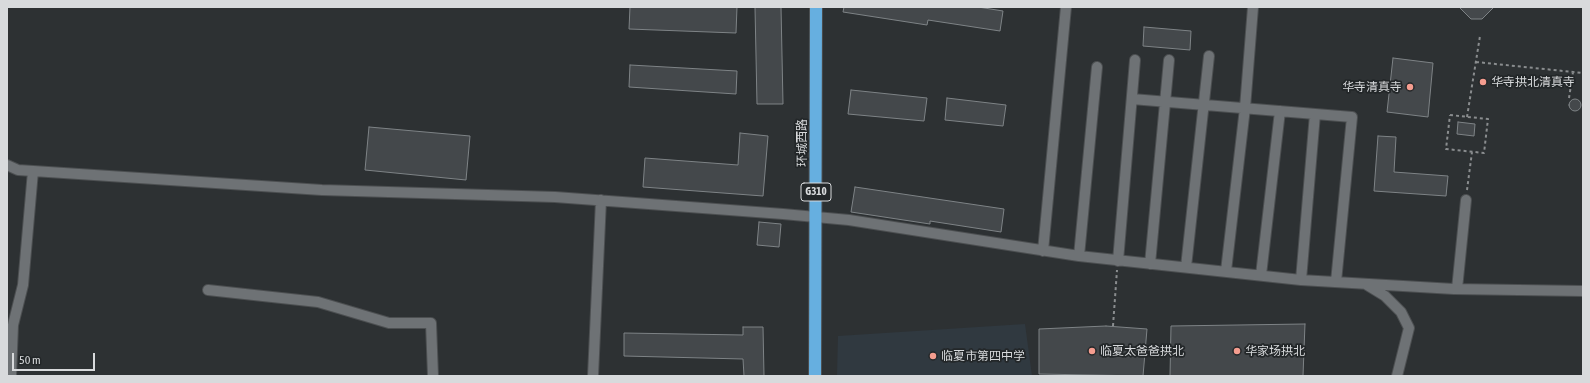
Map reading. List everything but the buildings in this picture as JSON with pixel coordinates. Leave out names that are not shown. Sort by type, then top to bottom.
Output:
[{"type":"highway","name":"环城西路","points":[[815,376],[816,7]]},
{"type":"street","points":[[1043,251],[1066,7]]},
{"type":"street","points":[[1226,271],[1245,108],[1253,7]]},
{"type":"street","points":[[1186,267],[1209,56]]},
{"type":"street","points":[[1118,261],[1135,60]]},
{"type":"street","points":[[1150,264],[1170,60]]},
{"type":"street","points":[[1079,256],[1097,66]]},
{"type":"street","points":[[1132,99],[1352,117],[1336,282]]},
{"type":"street","points":[[1261,275],[1280,111]]},
{"type":"street","points":[[1301,280],[1315,114]]},
{"type":"street","points":[[7,165],[18,170],[322,190],[555,196],[783,214],[849,220],[1043,251],[1118,261],[1226,271],[1301,280],[1457,289],[1583,291]]},
{"type":"street","points":[[11,376],[13,325],[23,285],[33,171]]},
{"type":"street","points":[[592,376],[601,200]]},
{"type":"street","points":[[1457,289],[1466,200]]},
{"type":"street","points":[[1366,284],[1385,296],[1401,312],[1409,328],[1397,376]]},
{"type":"street","points":[[208,290],[318,302],[389,323],[431,323],[433,376]]},
{"type":"path","points":[[1467,117],[1480,36]]},
{"type":"path","points":[[1476,62],[1583,73]]},
{"type":"path","points":[[1569,98],[1573,72]]},
{"type":"path","points":[[1450,115],[1488,119],[1484,153],[1472,152],[1446,149],[1450,115]]},
{"type":"path","points":[[1466,200],[1472,152]]},
{"type":"path","points":[[1113,326],[1118,261]]},
{"type":"shaded area","name":"临夏市第四中学","points":[[1025,324],[1032,376],[837,376],[838,336]]},
{"type":"place","name":"华寺拱北清真寺","points":[[1483,82]]},
{"type":"place","name":"华寺清真寺","points":[[1410,87]]},
{"type":"place","name":"临夏太爸爸拱北","points":[[1092,351]]},
{"type":"place","name":"华家场拱北","points":[[1237,351]]},
{"type":"place","name":"临夏市第四中学","points":[[933,356]]}]
